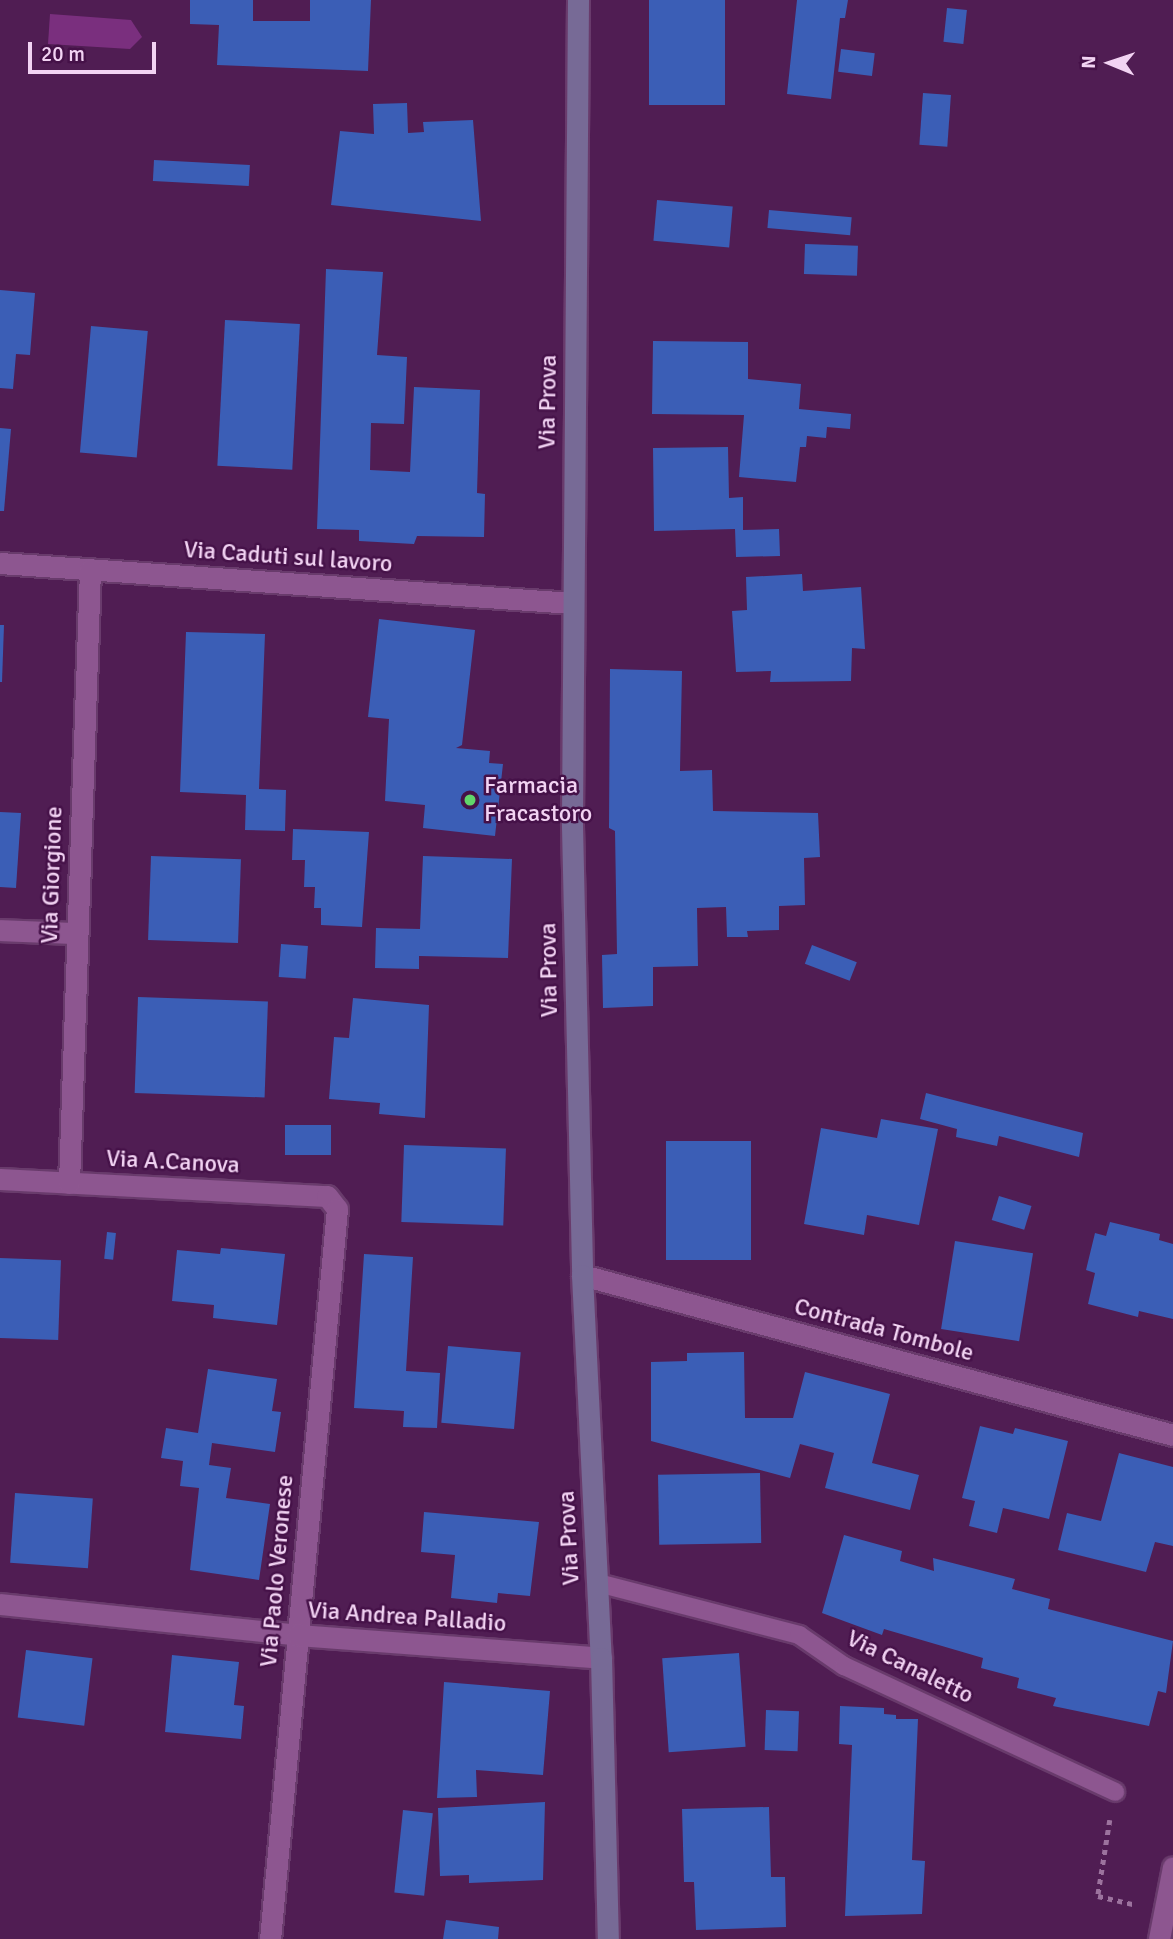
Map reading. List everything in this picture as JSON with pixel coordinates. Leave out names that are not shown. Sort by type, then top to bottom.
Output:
[{"type":"main road","name":"Via Prova","points":[[578,0],[572,826],[582,1275],[601,1658],[608,1939]]},
{"type":"street","name":"Via Caduti sul lavoro","points":[[0,563],[572,603]]},
{"type":"street","name":"Via Giorgione","points":[[69,1183],[75,933],[90,569]]},
{"type":"street","points":[[0,930],[75,933]]},
{"type":"street","name":"Via A.Canova","points":[[0,1180],[327,1196],[337,1209]]},
{"type":"street","name":"Via Paolo Veronese","points":[[270,1939],[337,1209]]},
{"type":"street","name":"Contrada Tombole","points":[[582,1275],[1173,1435]]},
{"type":"street","name":"Via Andrea Palladio","points":[[0,1604],[298,1635],[601,1658]]},
{"type":"street","points":[[1159,1939],[1173,1867]]},
{"type":"lane","name":"Via Canaletto","points":[[598,1583],[799,1635],[845,1666],[1115,1792]]},
{"type":"path","points":[[1115,1792],[1098,1896],[1164,1911]]},
{"type":"shaded area","points":[[50,14],[131,20],[142,37],[130,49],[48,44]]},
{"type":"building","points":[[190,0],[253,0],[253,21],[310,21],[310,0],[371,0],[368,71],[217,65],[219,25],[190,24]]},
{"type":"building","points":[[649,0],[725,0],[725,105],[649,105]]},
{"type":"building","points":[[797,0],[848,0],[845,18],[840,18],[831,99],[787,94]]},
{"type":"building","points":[[947,8],[967,10],[963,44],[943,42]]},
{"type":"building","points":[[841,49],[875,53],[872,76],[838,72]]},
{"type":"building","points":[[923,93],[951,95],[947,147],[919,145]]},
{"type":"building","points":[[407,103],[408,133],[424,132],[423,122],[473,120],[481,221],[331,205],[340,131],[374,134],[373,104]]},
{"type":"building","points":[[154,160],[250,165],[249,186],[153,181]]},
{"type":"building","points":[[657,200],[733,207],[729,247],[653,241]]},
{"type":"building","points":[[769,210],[852,217],[850,235],[767,228]]},
{"type":"building","points":[[805,244],[858,246],[857,276],[804,274]]},
{"type":"building","points":[[326,269],[383,272],[377,355],[407,357],[404,424],[371,423],[370,470],[410,472],[414,387],[480,390],[477,493],[485,494],[484,537],[417,536],[414,544],[359,541],[359,530],[317,529]]},
{"type":"building","points":[[0,290],[35,293],[30,355],[16,354],[13,389],[0,388]]},
{"type":"building","points":[[225,320],[300,324],[292,470],[217,466]]},
{"type":"building","points":[[91,326],[148,331],[137,457],[80,453]]},
{"type":"building","points":[[653,341],[748,342],[748,379],[801,384],[799,409],[851,414],[850,429],[827,427],[826,438],[807,436],[806,447],[800,447],[796,482],[739,477],[744,415],[652,414]]},
{"type":"building","points":[[0,428],[11,429],[4,511],[0,511]]},
{"type":"building","points":[[728,447],[729,498],[743,497],[743,530],[779,529],[780,556],[736,557],[735,529],[654,531],[653,448]]},
{"type":"building","points":[[802,574],[803,591],[861,587],[865,649],[852,648],[851,681],[770,682],[771,671],[736,672],[732,611],[747,610],[746,577]]},
{"type":"building","points":[[379,619],[475,630],[462,745],[456,748],[490,751],[489,763],[503,764],[495,836],[423,828],[425,805],[385,801],[389,719],[368,717]]},
{"type":"building","points":[[0,625],[4,625],[2,682],[0,682]]},
{"type":"building","points":[[186,632],[265,634],[259,789],[286,790],[285,831],[245,830],[246,795],[180,792]]},
{"type":"building","points":[[610,669],[682,671],[680,771],[712,770],[713,811],[818,813],[820,857],[804,858],[805,905],[779,906],[779,930],[747,931],[748,937],[727,937],[726,907],[697,908],[698,966],[653,967],[653,1006],[603,1008],[602,955],[617,954],[615,831],[609,828]]},
{"type":"building","points":[[0,812],[21,813],[16,888],[0,887]]},
{"type":"building","points":[[293,829],[369,832],[362,927],[321,925],[321,908],[314,908],[315,887],[304,887],[305,860],[292,860]]},
{"type":"building","points":[[151,856],[241,859],[238,943],[148,940]]},
{"type":"building","points":[[423,856],[512,859],[508,958],[419,956],[419,969],[375,968],[376,928],[420,929]]},
{"type":"building","points":[[281,944],[308,946],[306,979],[279,977]]},
{"type":"building","points":[[812,945],[857,962],[850,981],[805,964]]},
{"type":"building","points":[[138,997],[268,1002],[265,1097],[135,1093]]},
{"type":"building","points":[[353,998],[429,1005],[425,1118],[379,1114],[380,1103],[329,1099],[334,1037],[349,1038]]},
{"type":"building","points":[[926,1093],[1083,1133],[1079,1157],[999,1136],[997,1146],[956,1137],[957,1129],[920,1119]]},
{"type":"building","points":[[881,1119],[938,1129],[919,1225],[867,1215],[864,1235],[804,1224],[821,1128],[877,1138]]},
{"type":"building","points":[[285,1125],[331,1125],[331,1155],[285,1155]]},
{"type":"building","points":[[666,1141],[751,1141],[751,1260],[666,1260]]},
{"type":"building","points":[[404,1145],[506,1149],[503,1226],[401,1222]]},
{"type":"building","points":[[999,1196],[1032,1206],[1024,1230],[992,1220]]},
{"type":"building","points":[[1110,1222],[1160,1234],[1159,1240],[1173,1244],[1173,1319],[1139,1311],[1138,1317],[1088,1304],[1095,1273],[1086,1270],[1095,1233],[1106,1236]]},
{"type":"building","points":[[107,1232],[116,1233],[113,1260],[104,1259]]},
{"type":"building","points":[[955,1241],[1033,1253],[1019,1341],[941,1329]]},
{"type":"building","points":[[221,1248],[285,1254],[277,1325],[213,1318],[214,1305],[172,1301],[177,1250],[220,1254]]},
{"type":"building","points":[[364,1254],[413,1257],[406,1371],[440,1373],[437,1428],[403,1427],[404,1411],[354,1408]]},
{"type":"building","points":[[0,1258],[61,1260],[58,1340],[0,1338]]},
{"type":"building","points":[[448,1346],[521,1352],[514,1429],[441,1423]]},
{"type":"building","points":[[744,1352],[745,1418],[793,1418],[805,1372],[890,1394],[872,1463],[919,1475],[910,1510],[825,1488],[834,1453],[800,1444],[790,1478],[651,1441],[651,1362],[687,1361],[687,1353]]},
{"type":"building","points":[[208,1369],[277,1379],[272,1411],[281,1412],[275,1452],[212,1443],[209,1465],[231,1468],[226,1498],[270,1504],[259,1580],[190,1570],[199,1488],[180,1486],[183,1461],[161,1458],[166,1428],[198,1433]]},
{"type":"building","points":[[980,1426],[1013,1434],[1015,1428],[1068,1441],[1049,1519],[1003,1508],[997,1533],[969,1526],[975,1501],[962,1498]]},
{"type":"building","points":[[1119,1453],[1173,1467],[1173,1546],[1155,1542],[1146,1572],[1058,1550],[1067,1513],[1101,1521]]},
{"type":"building","points":[[760,1473],[761,1543],[659,1545],[658,1475]]},
{"type":"building","points":[[15,1493],[93,1498],[88,1568],[10,1563]]},
{"type":"building","points":[[424,1512],[539,1522],[530,1596],[498,1593],[497,1603],[451,1598],[455,1555],[421,1552]]},
{"type":"building","points":[[844,1535],[902,1551],[900,1561],[934,1571],[933,1558],[1015,1579],[1012,1589],[1050,1599],[1048,1609],[1173,1641],[1166,1693],[1158,1691],[1149,1726],[1053,1706],[1056,1698],[1017,1688],[1019,1678],[981,1668],[983,1658],[884,1629],[882,1635],[822,1613]]},
{"type":"building","points":[[26,1650],[93,1658],[84,1726],[18,1717]]},
{"type":"building","points":[[739,1653],[746,1747],[669,1752],[662,1658]]},
{"type":"building","points":[[172,1655],[239,1662],[234,1705],[244,1706],[241,1739],[165,1732]]},
{"type":"building","points":[[444,1682],[550,1691],[543,1775],[476,1770],[477,1797],[437,1798]]},
{"type":"building","points":[[840,1706],[884,1708],[884,1714],[896,1715],[896,1719],[918,1719],[912,1860],[925,1861],[922,1914],[845,1916],[852,1745],[839,1744]]},
{"type":"building","points":[[766,1710],[799,1711],[798,1751],[765,1750]]},
{"type":"building","points":[[545,1802],[543,1880],[469,1883],[469,1875],[440,1876],[438,1808]]},
{"type":"building","points":[[769,1807],[771,1877],[785,1877],[786,1927],[696,1930],[694,1882],[684,1882],[682,1809]]},
{"type":"building","points":[[403,1810],[433,1813],[424,1896],[394,1893]]},
{"type":"building","points":[[446,1920],[499,1927],[498,1939],[443,1939]]},
{"type":"place","name":"Farmacia Fracastoro","points":[[470,800]]}]
